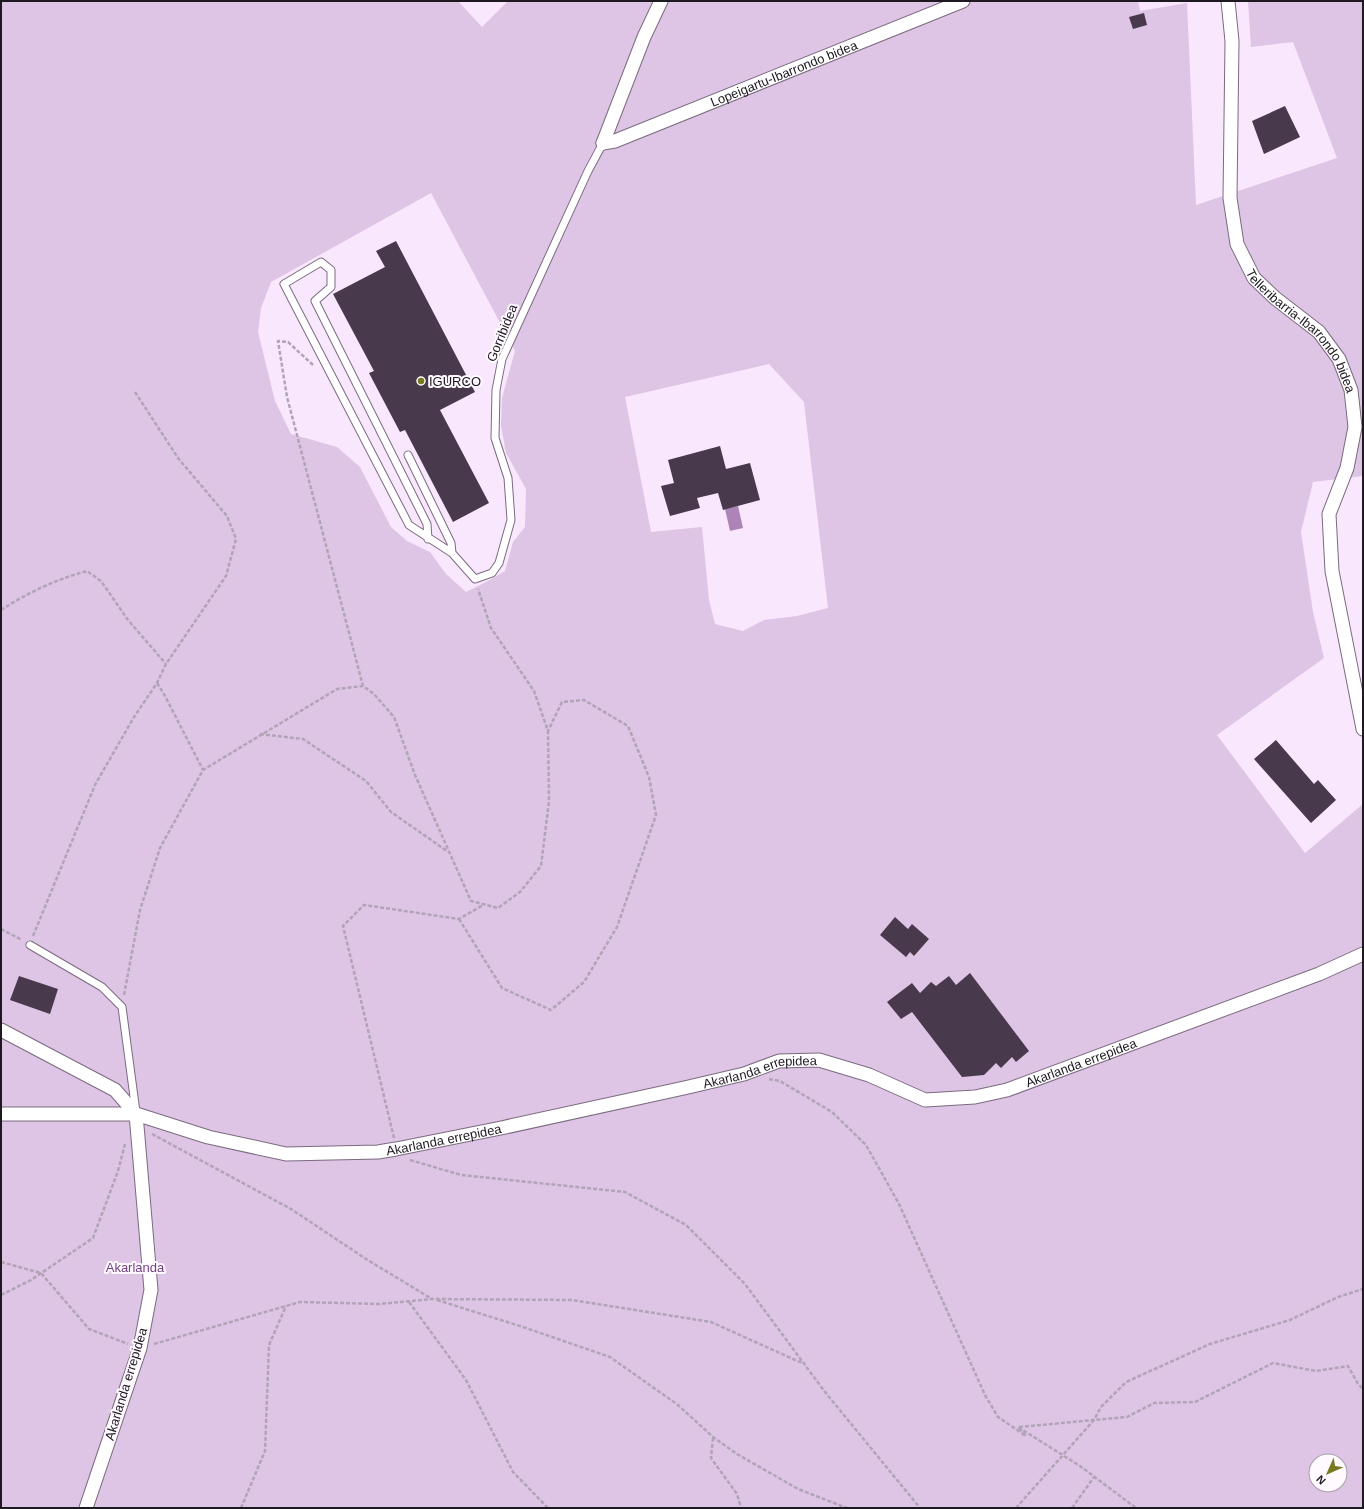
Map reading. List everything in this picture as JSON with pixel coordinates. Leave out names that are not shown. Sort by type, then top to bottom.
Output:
[{"type":"street","points":[[603,143],[644,37],[661,1]]},
{"type":"street","name":"Lopeigartu-Ibarrondo bidea","points":[[603,143],[615,141],[963,1]]},
{"type":"street","name":"Telleribarria-Ibarrondo bidea","points":[[1228,1],[1232,41],[1230,198],[1237,244],[1254,278],[1275,298],[1319,332],[1339,359],[1351,390],[1355,427],[1347,468],[1329,514],[1332,571],[1363,729]]},
{"type":"street","name":"Akarlanda errepidea","points":[[1,1114],[136,1114],[208,1137],[286,1154],[378,1152],[501,1128],[684,1088],[744,1074],[779,1061],[819,1060],[869,1075],[925,1100],[975,1097],[1022,1085],[1319,974],[1363,954]]},
{"type":"street","points":[[1,1030],[115,1090],[136,1114]]},
{"type":"street","name":"Akarlanda errepidea","points":[[86,1508],[140,1348],[151,1290],[136,1114]]},
{"type":"lane","name":"Gorribidea","points":[[475,579],[492,573],[499,563],[511,520],[508,478],[495,438],[496,390],[502,359],[584,177],[603,143]]},
{"type":"lane","points":[[428,539],[427,524],[315,301],[331,287],[331,270],[321,262],[284,284],[408,525],[428,539],[452,553],[475,579]]},
{"type":"lane","points":[[408,455],[451,543],[452,553]]},
{"type":"lane","points":[[30,945],[102,987],[122,1007],[136,1114]]},
{"type":"path","points":[[317,368],[288,342],[278,341],[287,397],[363,686],[374,694],[394,717],[416,776],[470,901],[498,908],[520,892],[541,866],[549,801],[548,731],[534,691],[491,628],[475,579]]},
{"type":"path","points":[[1,928],[30,945],[95,785],[134,717],[157,683],[166,664],[226,576],[236,539],[227,516],[178,458],[135,392]]},
{"type":"path","points":[[1,610],[23,596],[87,571],[101,581],[128,620],[166,664]]},
{"type":"path","points":[[157,683],[168,700],[203,770]]},
{"type":"path","points":[[122,1007],[140,910],[160,848],[203,770],[260,734],[337,689],[363,686]]},
{"type":"path","points":[[459,919],[502,988],[551,1010],[584,982],[617,927],[656,815],[649,777],[628,726],[584,700],[562,702],[548,731]]},
{"type":"path","points":[[260,734],[303,739],[366,781],[391,812],[448,851]]},
{"type":"path","points":[[485,904],[459,919],[364,905],[343,926],[396,1148],[411,1161],[461,1175],[625,1192],[686,1225],[745,1284],[803,1363],[920,1508]]},
{"type":"path","points":[[766,1078],[780,1081],[832,1112],[866,1145],[898,1204],[985,1395],[998,1416],[1026,1436],[1018,1427]]},
{"type":"path","points":[[136,1114],[147,1131],[291,1209],[366,1259],[433,1299],[523,1327],[610,1357],[678,1405],[713,1437],[737,1454],[798,1489],[847,1508]]},
{"type":"path","points":[[1,1295],[41,1273],[93,1238],[118,1170],[126,1140]]},
{"type":"path","points":[[1,1262],[41,1273],[89,1329],[140,1348],[300,1302],[378,1304],[433,1299],[572,1300],[711,1322],[803,1363]]},
{"type":"path","points":[[1016,1508],[1094,1420],[1101,1407],[1126,1382],[1210,1344],[1290,1320],[1338,1297],[1363,1289]]},
{"type":"path","points":[[409,1301],[466,1380],[513,1472],[548,1508]]},
{"type":"path","points":[[242,1508],[265,1451],[269,1346],[286,1306]]},
{"type":"path","points":[[1018,1427],[1127,1417],[1154,1403],[1195,1402],[1273,1363],[1316,1371],[1348,1366],[1358,1384],[1363,1389]]},
{"type":"path","points":[[1018,1427],[1094,1477],[1136,1508]]},
{"type":"path","points":[[713,1437],[711,1458],[737,1494],[741,1508]]},
{"type":"path","points":[[1072,1508],[1094,1477]]},
{"type":"green space","name":"Akarlanda","points":[[1,1],[458,1],[482,27],[508,1],[1138,1],[1140,11],[1187,3],[1196,205],[1337,158],[1293,42],[1251,47],[1248,1],[1363,1],[1363,476],[1313,482],[1301,532],[1313,612],[1324,658],[1217,735],[1305,853],[1363,804],[1363,1508],[1,1508]],"holes":[[[431,193],[515,351],[502,398],[501,426],[506,453],[526,489],[525,527],[513,542],[505,571],[466,592],[446,574],[430,552],[407,541],[391,527],[360,467],[337,447],[291,434],[275,401],[258,332],[261,308],[271,282]],[[769,364],[804,402],[828,608],[797,616],[764,620],[743,631],[715,624],[709,600],[702,527],[651,532],[625,397]]]},
{"type":"shaded area","points":[[738,506],[743,528],[730,531],[725,509]]},
{"type":"building","points":[[1144,13],[1147,25],[1133,29],[1129,17]]},
{"type":"building","points":[[1285,106],[1300,137],[1264,154],[1252,121]]},
{"type":"building","name":"IGURCO","points":[[396,241],[475,392],[440,410],[489,503],[453,522],[405,430],[400,432],[369,373],[374,371],[333,294],[385,267],[376,251]]},
{"type":"building","points":[[720,446],[726,469],[750,463],[760,500],[723,510],[718,493],[697,498],[700,508],[670,516],[661,486],[674,483],[668,460]]},
{"type":"building","points":[[1276,740],[1314,784],[1318,780],[1336,800],[1311,823],[1254,759]]},
{"type":"building","points":[[895,917],[908,929],[912,924],[929,939],[914,956],[910,952],[906,957],[880,935]]},
{"type":"building","points":[[970,973],[1029,1051],[1016,1062],[1012,1057],[1001,1068],[996,1063],[984,1075],[962,1077],[912,1012],[901,1019],[887,1002],[912,983],[920,993],[931,982],[936,986],[949,976],[956,985]]},
{"type":"building","points":[[19,976],[58,989],[50,1014],[10,1000]]},
{"type":"place","name":"IGURCO","points":[[421,381]]}]
